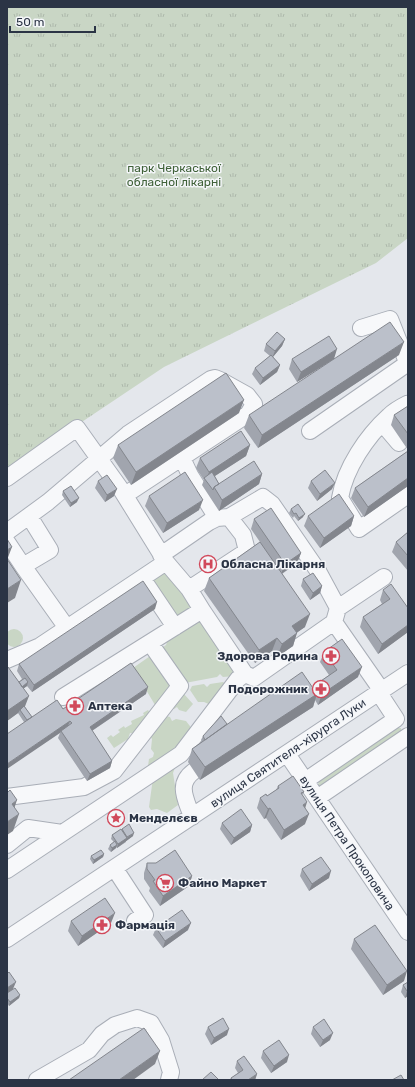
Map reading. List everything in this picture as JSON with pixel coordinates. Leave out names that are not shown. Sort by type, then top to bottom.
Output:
[{"type":"street","points":[[310,431],[408,362],[390,319],[361,328]]},
{"type":"street","points":[[7,532],[29,516],[128,434],[211,379],[215,378],[220,380],[251,399],[254,404],[248,414],[125,495]]},
{"type":"street","points":[[408,405],[407,404],[389,415],[354,460],[342,487],[340,498],[359,529],[408,495]]},
{"type":"street","points":[[382,423],[399,443]]},
{"type":"street","points":[[7,478],[78,428],[125,495],[164,558],[189,589],[245,674],[254,678],[384,577]]},
{"type":"street","points":[[182,458],[190,475],[223,517],[243,535],[247,551],[189,589]]},
{"type":"street","points":[[7,660],[40,646],[142,578],[164,558],[223,517],[263,497],[269,500],[318,571],[336,615],[396,719],[408,736],[317,798]]},
{"type":"street","points":[[23,566],[50,550],[29,516]]},
{"type":"street","points":[[7,542],[67,628]]},
{"type":"street","points":[[142,578],[175,627]]},
{"type":"street","points":[[63,697],[202,610]]},
{"type":"street","points":[[8,798],[84,787],[117,768],[180,686],[150,643]]},
{"type":"street","name":"вулиця Святителя-хірурга Луки","points":[[7,939],[115,869],[408,673]]},
{"type":"street","points":[[7,870],[181,754],[238,679],[245,674]]},
{"type":"street","points":[[305,780],[396,719]]},
{"type":"street","name":"вулиця Петра Прокоповича","points":[[287,754],[408,932]]},
{"type":"street","points":[[192,817],[185,797],[183,784],[187,776],[194,771]]},
{"type":"street","points":[[7,846],[28,828],[62,833]]},
{"type":"street","points":[[115,869],[145,915],[135,921]]},
{"type":"street","points":[[37,1080],[89,1050],[102,1034],[115,1025],[137,1018],[151,1023],[161,1040],[171,1072],[169,1080]]},
{"type":"green space","name":"парк Черкаської обласної лікарні","points":[[7,7],[408,7],[408,238],[376,263],[164,367],[7,472]]},
{"type":"green space","points":[[165,571],[197,609],[177,620],[150,579]]},
{"type":"green space","points":[[200,618],[239,670],[235,676],[223,677],[220,674],[217,677],[185,683],[159,650],[166,645],[168,639]]},
{"type":"green space","points":[[14,629],[20,632],[23,638],[20,644],[14,647],[8,644],[5,638],[8,632]]},
{"type":"green space","points":[[153,654],[173,685],[158,710],[133,668]]},
{"type":"green space","points":[[223,682],[227,685],[211,705],[204,702],[198,702],[190,690],[192,686],[204,684],[207,687],[210,684]]},
{"type":"green space","points":[[184,694],[193,704],[186,712],[179,710],[177,707],[174,709],[168,707]]},
{"type":"green space","points":[[148,710],[152,717],[136,734],[130,733],[128,739],[114,748],[107,738],[111,735],[113,737],[120,732],[118,730],[124,726],[125,728],[132,724],[131,721],[144,715],[143,713]]},
{"type":"green space","points":[[162,715],[170,717],[172,721],[176,719],[186,721],[193,730],[180,745],[151,771],[148,766],[149,759],[153,757],[154,753],[151,749],[152,739],[148,733]]},
{"type":"green space","points":[[398,728],[401,728],[401,732],[321,786],[318,785],[319,781]]},
{"type":"green space","points":[[176,765],[173,773],[178,805],[167,813],[157,809],[151,810],[149,807],[153,778]]},
{"type":"building","points":[[390,322],[404,342],[262,435],[249,415]]},
{"type":"building","points":[[277,332],[285,339],[275,351],[266,344]]},
{"type":"building","points":[[329,336],[337,349],[301,372],[292,359]]},
{"type":"building","points":[[271,355],[280,365],[263,378],[255,368]]},
{"type":"building","points":[[226,373],[244,400],[136,472],[118,445]]},
{"type":"building","points":[[408,406],[408,434],[394,415]]},
{"type":"building","points":[[241,431],[250,445],[209,472],[200,458]]},
{"type":"building","points":[[408,451],[408,478],[368,507],[355,488]]},
{"type":"building","points":[[254,461],[262,474],[222,500],[214,487]]},
{"type":"building","points":[[325,470],[335,483],[320,494],[311,481]]},
{"type":"building","points":[[185,472],[203,500],[167,523],[149,496]]},
{"type":"building","points":[[212,472],[219,484],[214,487],[213,490],[204,478]]},
{"type":"building","points":[[107,475],[117,489],[107,495],[98,481]]},
{"type":"building","points":[[71,486],[79,498],[71,503],[63,491]]},
{"type":"building","points":[[339,494],[354,516],[324,538],[308,516]]},
{"type":"building","points":[[298,504],[305,514],[299,518],[291,509]]},
{"type":"building","points":[[271,508],[301,553],[285,564],[254,519]]},
{"type":"building","points":[[408,532],[408,556],[396,542]]},
{"type":"building","points":[[7,539],[12,547],[7,550]]},
{"type":"building","points":[[260,542],[310,614],[292,626],[297,633],[282,644],[277,638],[259,650],[209,578]]},
{"type":"building","points":[[7,559],[21,580],[7,589]]},
{"type":"building","points":[[313,573],[322,586],[313,593],[303,579]]},
{"type":"building","points":[[143,581],[157,602],[34,685],[19,664]]},
{"type":"building","points":[[391,584],[408,608],[408,625],[382,644],[363,617],[390,599],[383,590]]},
{"type":"building","points":[[342,639],[362,667],[322,694],[315,685],[337,670],[324,652]]},
{"type":"building","points":[[131,663],[148,687],[90,727],[112,761],[90,774],[61,731],[72,723],[70,721],[7,764],[7,734],[57,700],[63,709]]},
{"type":"building","points":[[8,667],[29,696],[7,711],[7,668]]},
{"type":"building","points":[[302,672],[317,694],[205,767],[192,749]]},
{"type":"building","points":[[25,678],[28,682],[22,687],[19,682]]},
{"type":"building","points":[[24,706],[32,717],[27,720],[20,710]]},
{"type":"building","points":[[221,716],[227,724],[205,740],[203,736]]},
{"type":"building","points":[[293,776],[304,792],[301,793],[307,802],[303,805],[309,814],[284,830],[270,808],[268,809],[260,798],[266,794],[267,796],[279,788],[278,786]]},
{"type":"building","points":[[10,790],[17,800],[12,804],[19,814],[7,822],[7,793]]},
{"type":"building","points":[[241,809],[252,825],[234,838],[222,823]]},
{"type":"building","points":[[129,824],[134,833],[127,837],[122,829]]},
{"type":"building","points":[[121,829],[127,838],[118,844],[112,835]]},
{"type":"building","points":[[115,841],[117,845],[112,848],[110,845]]},
{"type":"building","points":[[101,850],[104,854],[94,860],[91,856]]},
{"type":"building","points":[[175,850],[192,876],[163,896],[153,881],[155,880],[147,869],[147,863],[156,863]]},
{"type":"building","points":[[321,857],[331,871],[312,884],[302,869]]},
{"type":"building","points":[[105,898],[115,913],[82,936],[71,921]]},
{"type":"building","points":[[182,910],[191,923],[165,941],[156,928]]},
{"type":"building","points":[[375,925],[407,971],[387,985],[354,939]]},
{"type":"building","points":[[9,972],[16,982],[7,988],[7,974]]},
{"type":"building","points":[[408,982],[408,990],[407,991],[403,985]]},
{"type":"building","points":[[15,988],[20,995],[10,1002],[7,998],[7,993]]},
{"type":"building","points":[[223,1018],[229,1029],[214,1038],[208,1027]]},
{"type":"building","points":[[324,1019],[333,1033],[323,1040],[313,1027]]},
{"type":"building","points":[[144,1028],[160,1051],[119,1080],[69,1080]]},
{"type":"building","points":[[279,1040],[289,1055],[274,1066],[263,1051]]},
{"type":"building","points":[[244,1056],[257,1074],[248,1080],[232,1080],[231,1078],[243,1070],[237,1061]]},
{"type":"building","points":[[211,1072],[219,1080],[202,1080]]},
{"type":"building","points":[[401,1075],[404,1080],[392,1080]]},
{"type":"place","name":"Обласна Лікарня","points":[[208,564]]},
{"type":"place","name":"Здорова Родина","points":[[331,656]]},
{"type":"place","name":"Подорожник","points":[[321,689]]},
{"type":"place","name":"Аптека","points":[[75,706]]},
{"type":"place","name":"Менделєєв","points":[[116,818]]},
{"type":"place","name":"Файно Маркет","points":[[165,883]]},
{"type":"place","name":"Фармація","points":[[102,925]]}]
